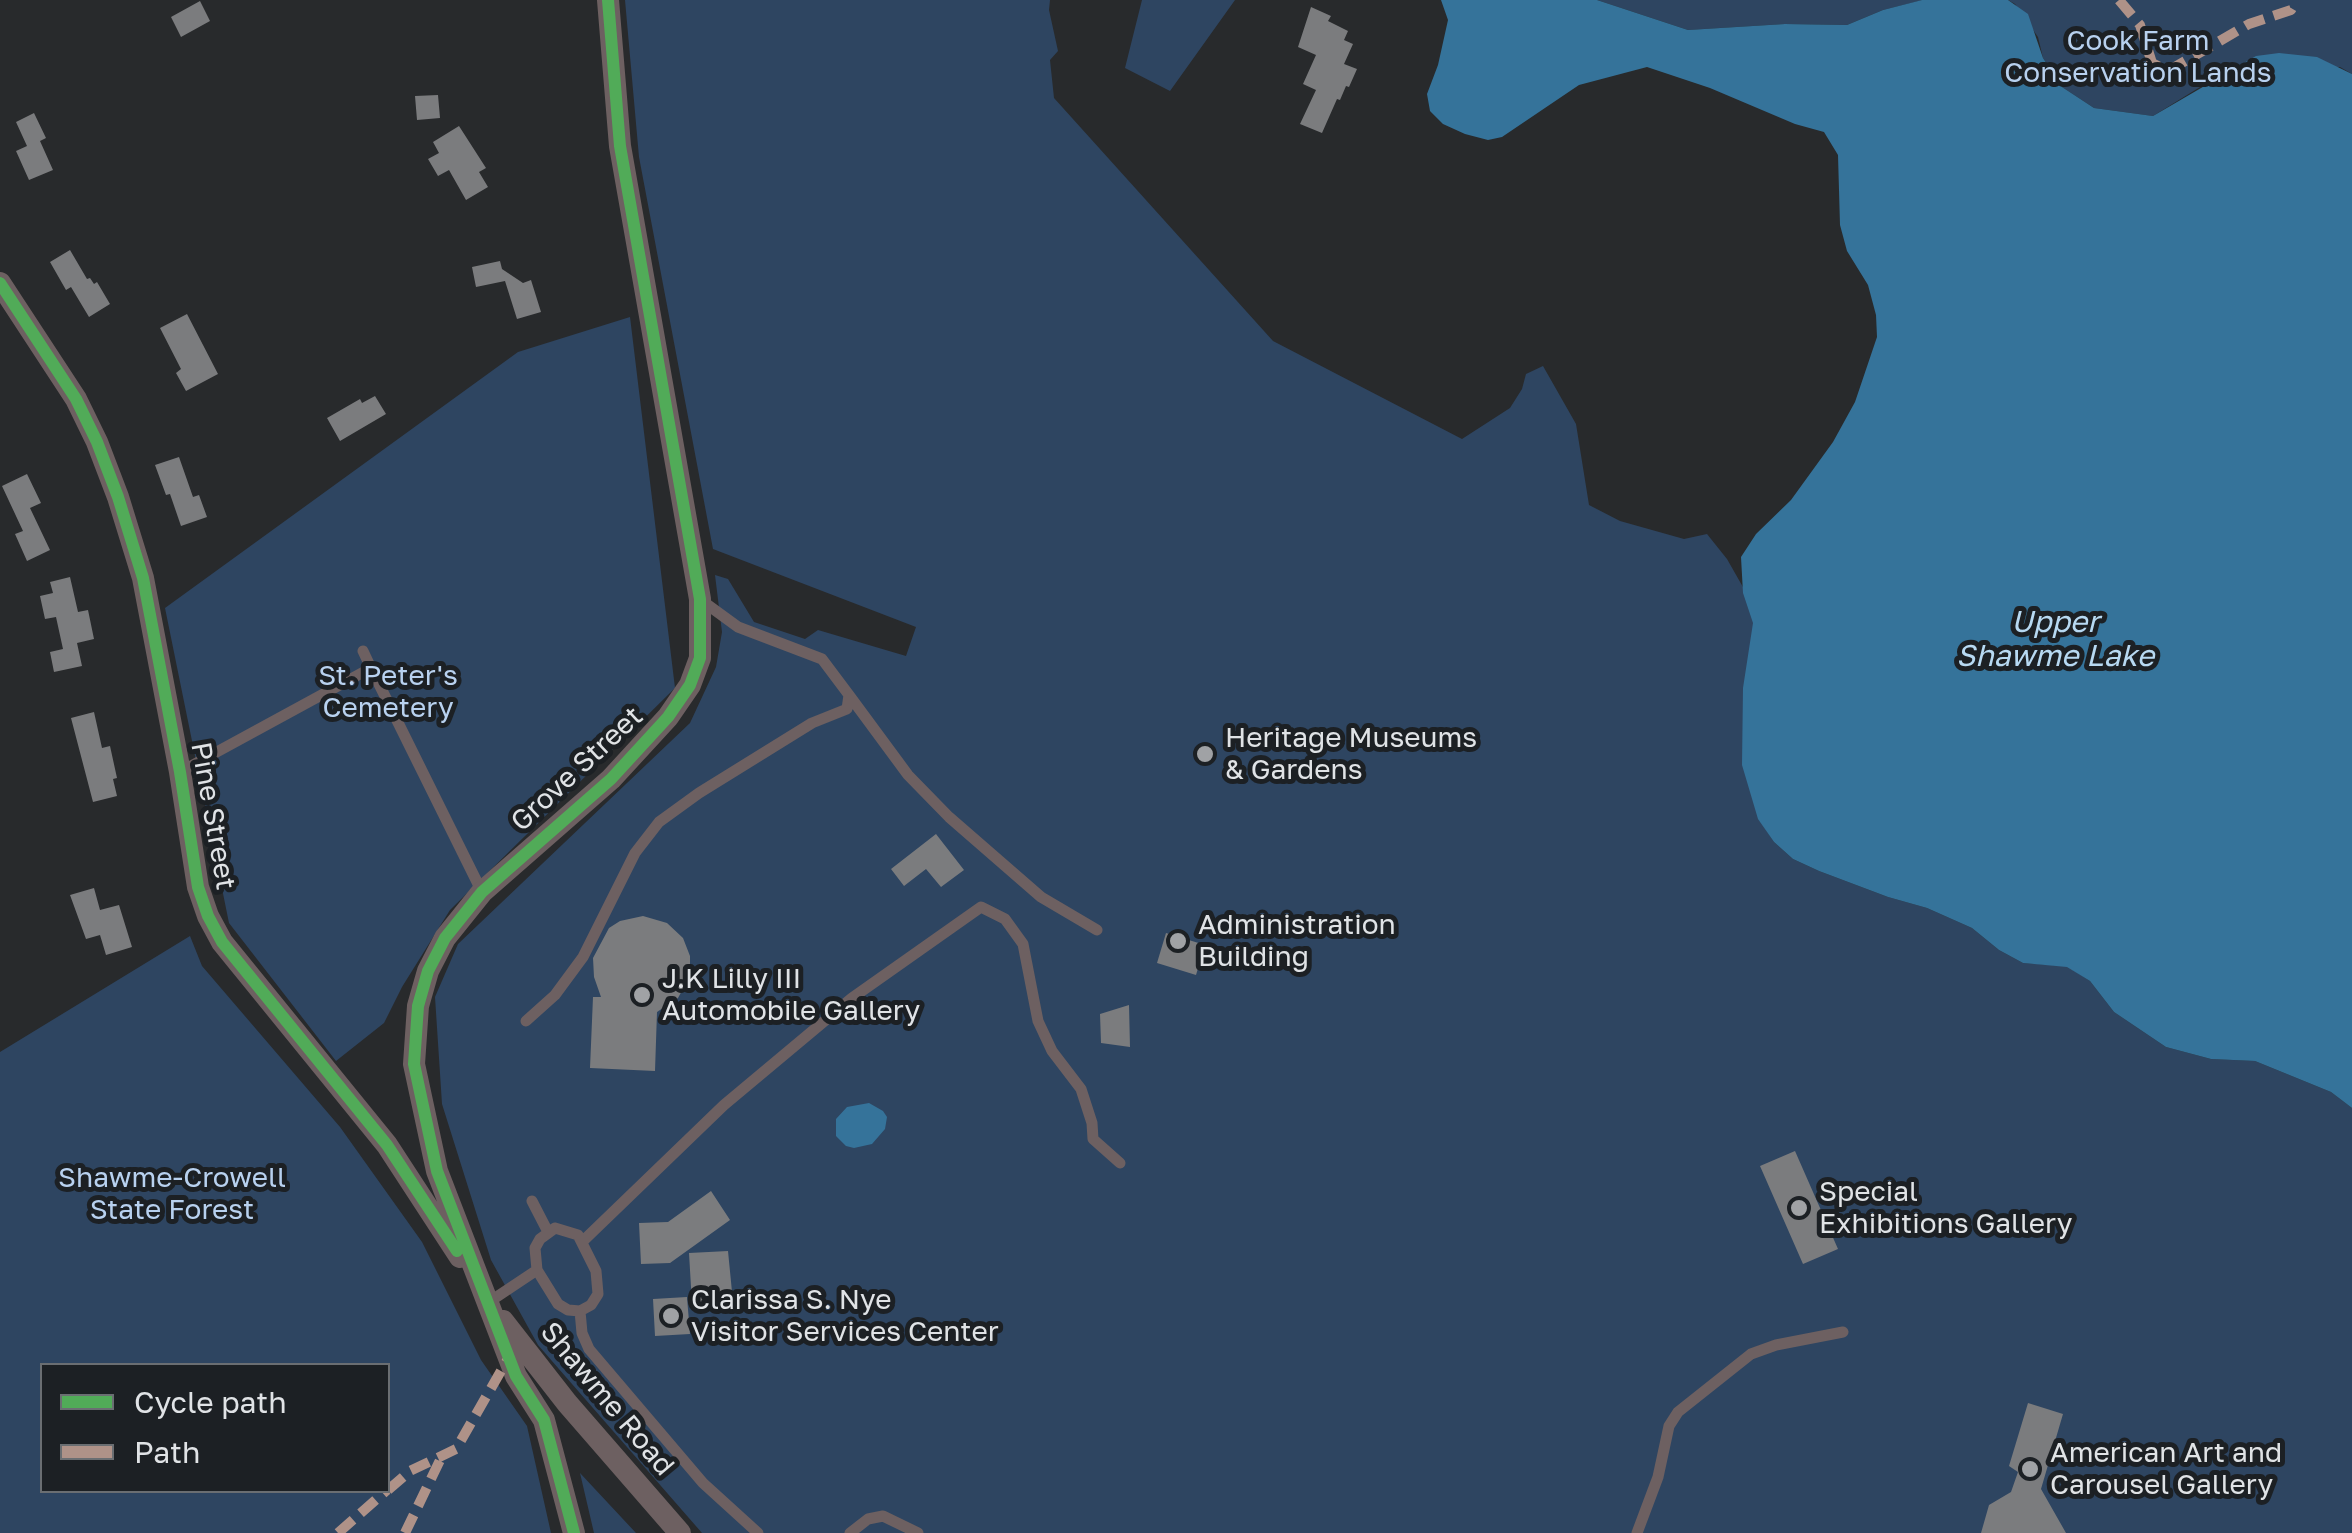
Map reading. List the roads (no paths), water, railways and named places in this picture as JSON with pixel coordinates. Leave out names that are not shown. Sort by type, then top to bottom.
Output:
[{"type":"street","name":"Grove Street","points":[[489,1302],[437,1170],[414,1064],[418,1006],[428,972],[445,938],[482,892],[611,779],[668,717],[690,685],[700,658],[700,599],[620,146],[608,0]]},
{"type":"street","name":"Pine Street","points":[[2,290],[76,399],[118,498],[143,578],[198,887],[208,916],[222,942],[386,1146],[489,1302]]},
{"type":"street","points":[[489,1302],[516,1376],[544,1420],[574,1533]]},
{"type":"street","name":"Shawme Road","points":[[489,1302],[567,1403],[680,1533]]},
{"type":"lane","points":[[700,599],[738,627],[822,659],[908,776],[949,818],[1041,897],[1097,930]]},
{"type":"lane","points":[[363,650],[482,892]]},
{"type":"lane","points":[[180,772],[371,668]]},
{"type":"lane","points":[[526,1021],[555,995],[583,957],[635,853],[659,822],[812,723],[846,708],[849,694]]},
{"type":"lane","points":[[584,1241],[769,1066],[852,998],[981,907],[1005,919],[1023,944],[1038,1020],[1052,1051],[1081,1089],[1093,1139],[1120,1163]]},
{"type":"lane","points":[[532,1201],[548,1232]]},
{"type":"lane","points":[[564,1228],[584,1241],[596,1270],[598,1294],[592,1306],[568,1310],[558,1304],[537,1270],[535,1248],[548,1232],[564,1228]]},
{"type":"lane","points":[[489,1302],[537,1270]]},
{"type":"lane","points":[[580,1311],[582,1333],[589,1349],[703,1483],[758,1533]]},
{"type":"lane","points":[[1638,1533],[1658,1477],[1670,1426],[1678,1412],[1752,1354],[1776,1345],[1843,1332]]},
{"type":"lane","points":[[850,1533],[868,1519],[882,1516],[918,1533]]},
{"type":"water","name":"Upper Shawme Lake","points":[[1441,0],[1597,0],[1688,30],[1847,25],[1922,0],[2008,0],[2028,14],[2043,58],[2062,87],[2094,108],[2153,116],[2256,56],[2279,53],[2317,57],[2352,74],[2352,1108],[2331,1092],[2255,1061],[2211,1059],[2166,1047],[2114,1012],[2090,981],[2067,967],[2023,963],[1972,928],[1927,908],[1819,871],[1793,859],[1774,842],[1758,819],[1742,765],[1743,688],[1753,623],[1743,593],[1741,557],[1756,534],[1791,500],[1833,442],[1855,402],[1877,337],[1868,285],[1847,251],[1840,225],[1838,155],[1824,132],[1647,67],[1579,85],[1502,137],[1488,140],[1465,134],[1443,124],[1430,111],[1427,94],[1448,20]]},
{"type":"water","points":[[869,1103],[887,1117],[885,1129],[872,1144],[846,1146],[836,1136],[836,1119],[847,1107]]},
{"type":"place","name":"Heritage Museums & Gardens","points":[[1205,754]]},
{"type":"place","name":"Administration Building","points":[[1178,941]]},
{"type":"place","name":"J.K Lilly III Automobile Gallery","points":[[642,995]]},
{"type":"place","name":"Special Exhibitions Gallery","points":[[1799,1208]]},
{"type":"place","name":"Clarissa S. Nye Visitor Services Center","points":[[671,1316]]},
{"type":"place","name":"American Art and Carousel Gallery","points":[[2030,1469]]},
{"type":"park label","name":"Cook Farm Conservation Lands","points":[[2138,57]]},
{"type":"park label","name":"St. Peter's Cemetery","points":[[388,692]]},
{"type":"park label","name":"Shawme-Crowell State Forest","points":[[172,1194]]}]
